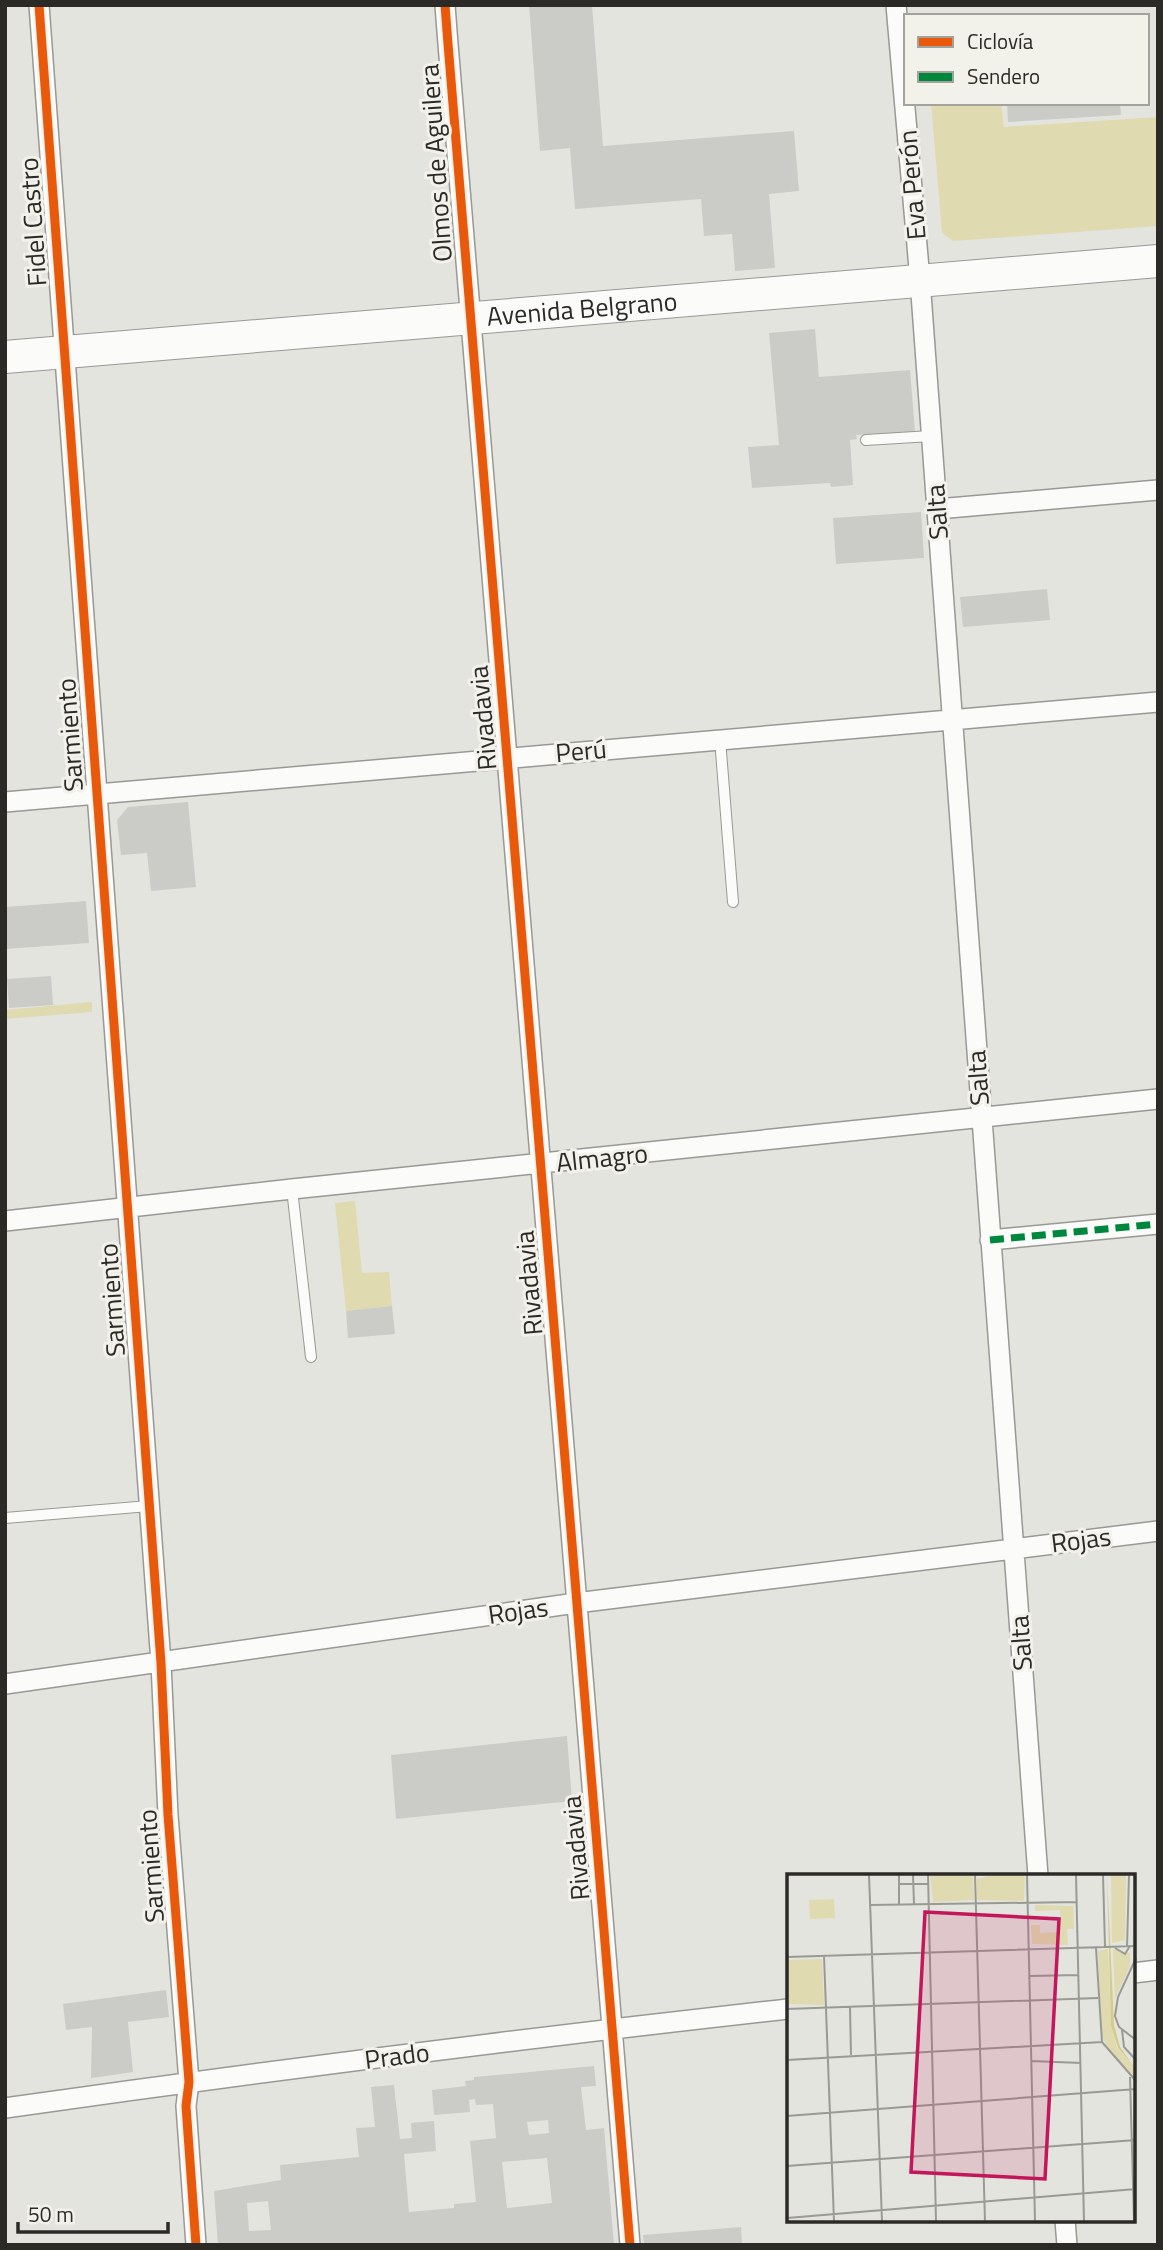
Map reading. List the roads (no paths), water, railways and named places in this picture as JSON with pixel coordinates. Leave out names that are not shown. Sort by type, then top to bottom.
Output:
[{"type":"main road","name":"Avenida Belgrano","points":[[5,357],[1158,261]]},
{"type":"street","name":"Fidel Castro","points":[[38,5],[64,352]]},
{"type":"street","name":"Olmos de Aguilera","points":[[445,5],[469,317]]},
{"type":"street","name":"Eva Perón","points":[[896,5],[904,97]]},
{"type":"street","name":"Eva Perón","points":[[905,105],[920,280]]},
{"type":"street","name":"Salta","points":[[920,280],[1038,1874]]},
{"type":"street","name":"Rivadavia","points":[[469,317],[630,2245]]},
{"type":"street","name":"Sarmiento","points":[[64,352],[161,1663],[168,1815],[189,2082],[186,2106],[196,2245]]},
{"type":"street","points":[[937,509],[1158,490]]},
{"type":"street","name":"Perú","points":[[5,802],[1158,702]]},
{"type":"street","name":"Almagro","points":[[5,1221],[292,1188],[1158,1099]]},
{"type":"street","points":[[990,1240],[1158,1224]]},
{"type":"street","name":"Rojas","points":[[5,1684],[576,1603],[1158,1531]]},
{"type":"street","points":[[1135,1973],[1158,1970]]},
{"type":"street","name":"Prado","points":[[5,2108],[613,2028],[787,2009]]},
{"type":"street","points":[[1065,2222],[1067,2245]]},
{"type":"lane","points":[[866,440],[931,436]]},
{"type":"lane","points":[[720,739],[733,902]]},
{"type":"lane","points":[[292,1188],[311,1357]]},
{"type":"lane","points":[[5,1518],[149,1506]]}]
